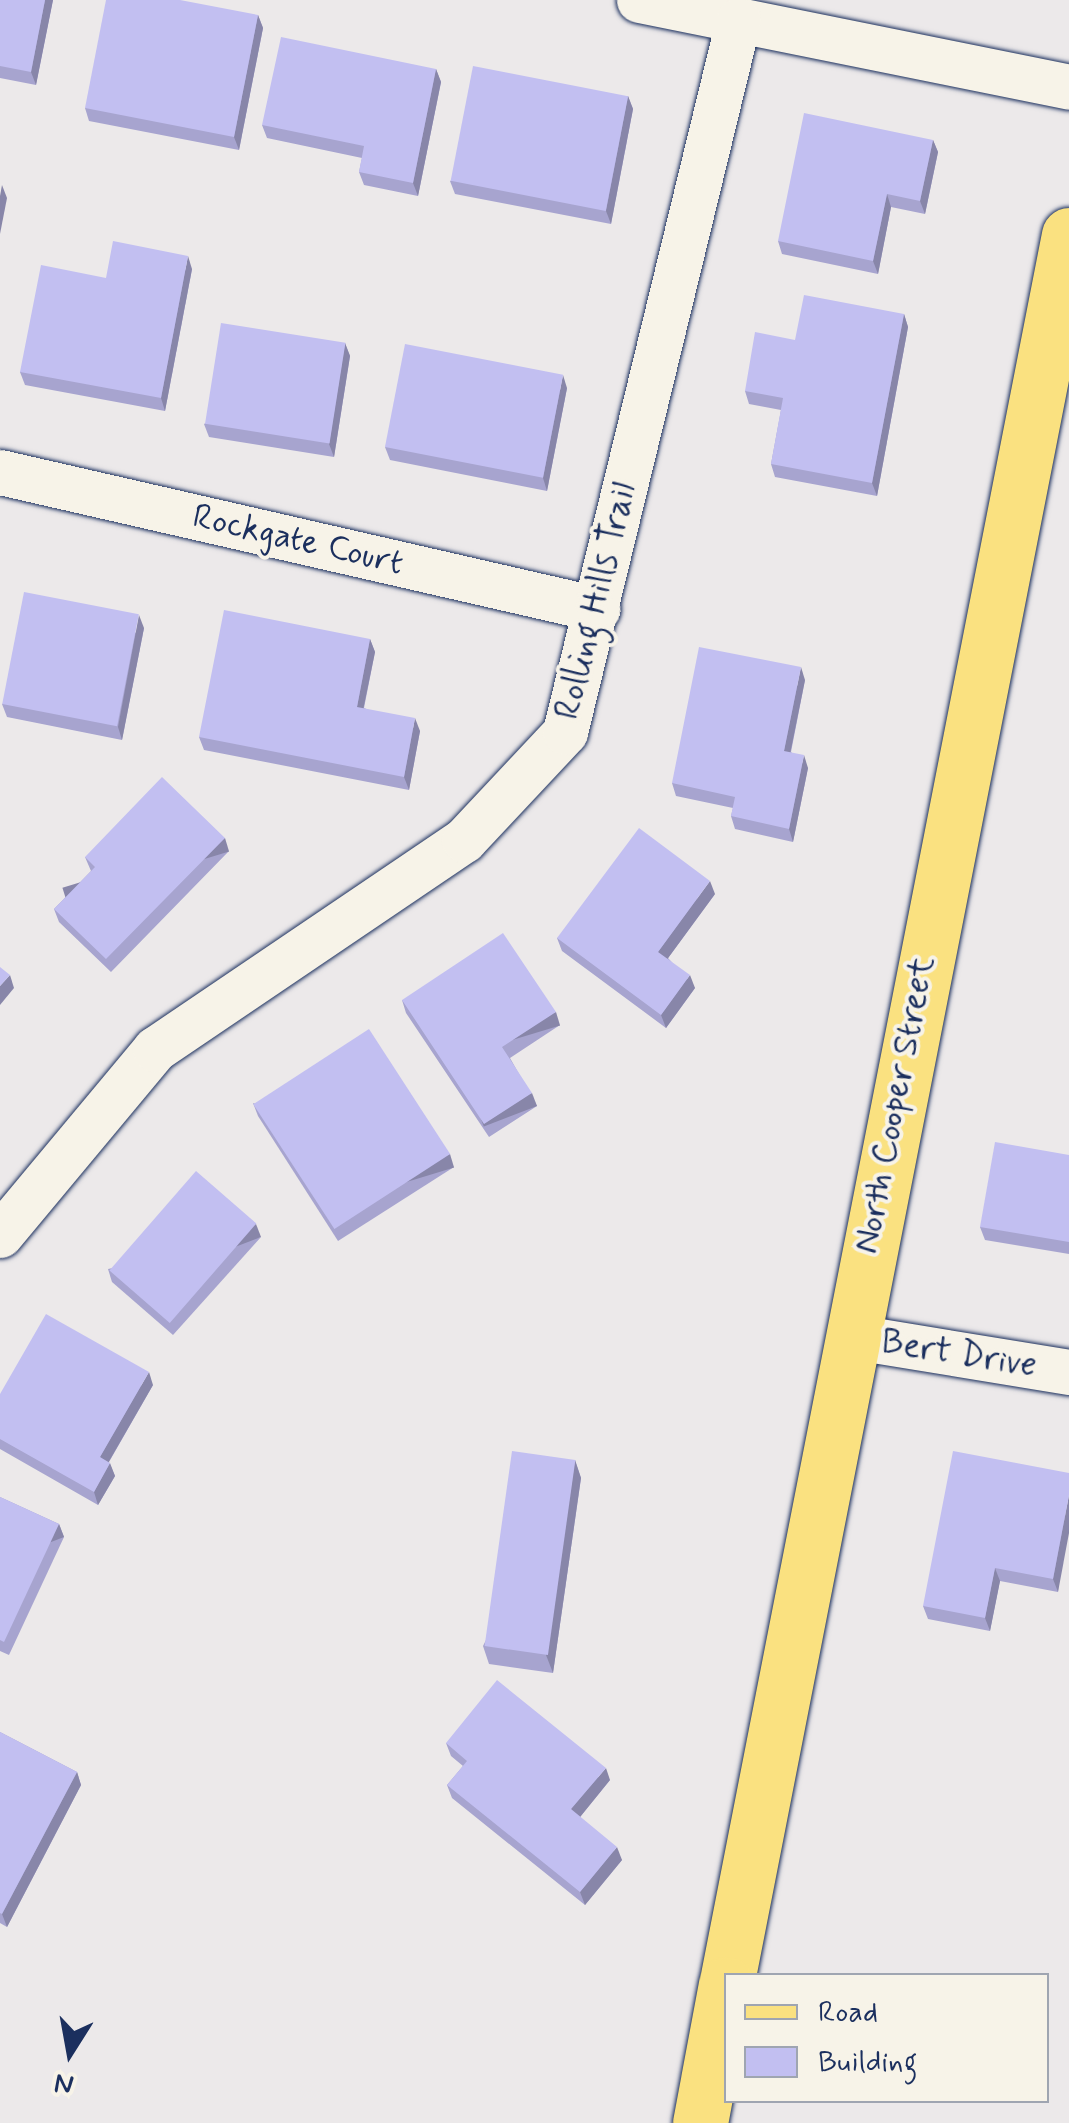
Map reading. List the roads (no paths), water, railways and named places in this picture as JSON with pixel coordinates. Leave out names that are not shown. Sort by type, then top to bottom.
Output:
[{"type":"main road","name":"North Cooper Street","points":[[729,1973],[848,1336],[1069,235]]},
{"type":"main road","points":[[700,2123],[724,1995]]},
{"type":"street","points":[[639,0],[1069,87]]},
{"type":"street","name":"Rolling Hills Trail","points":[[0,1235],[155,1050],[464,840],[565,732],[738,22]]},
{"type":"street","name":"Rockgate Court","points":[[0,472],[596,609]]},
{"type":"street","name":"Bert Drive","points":[[848,1336],[1069,1372]]}]
